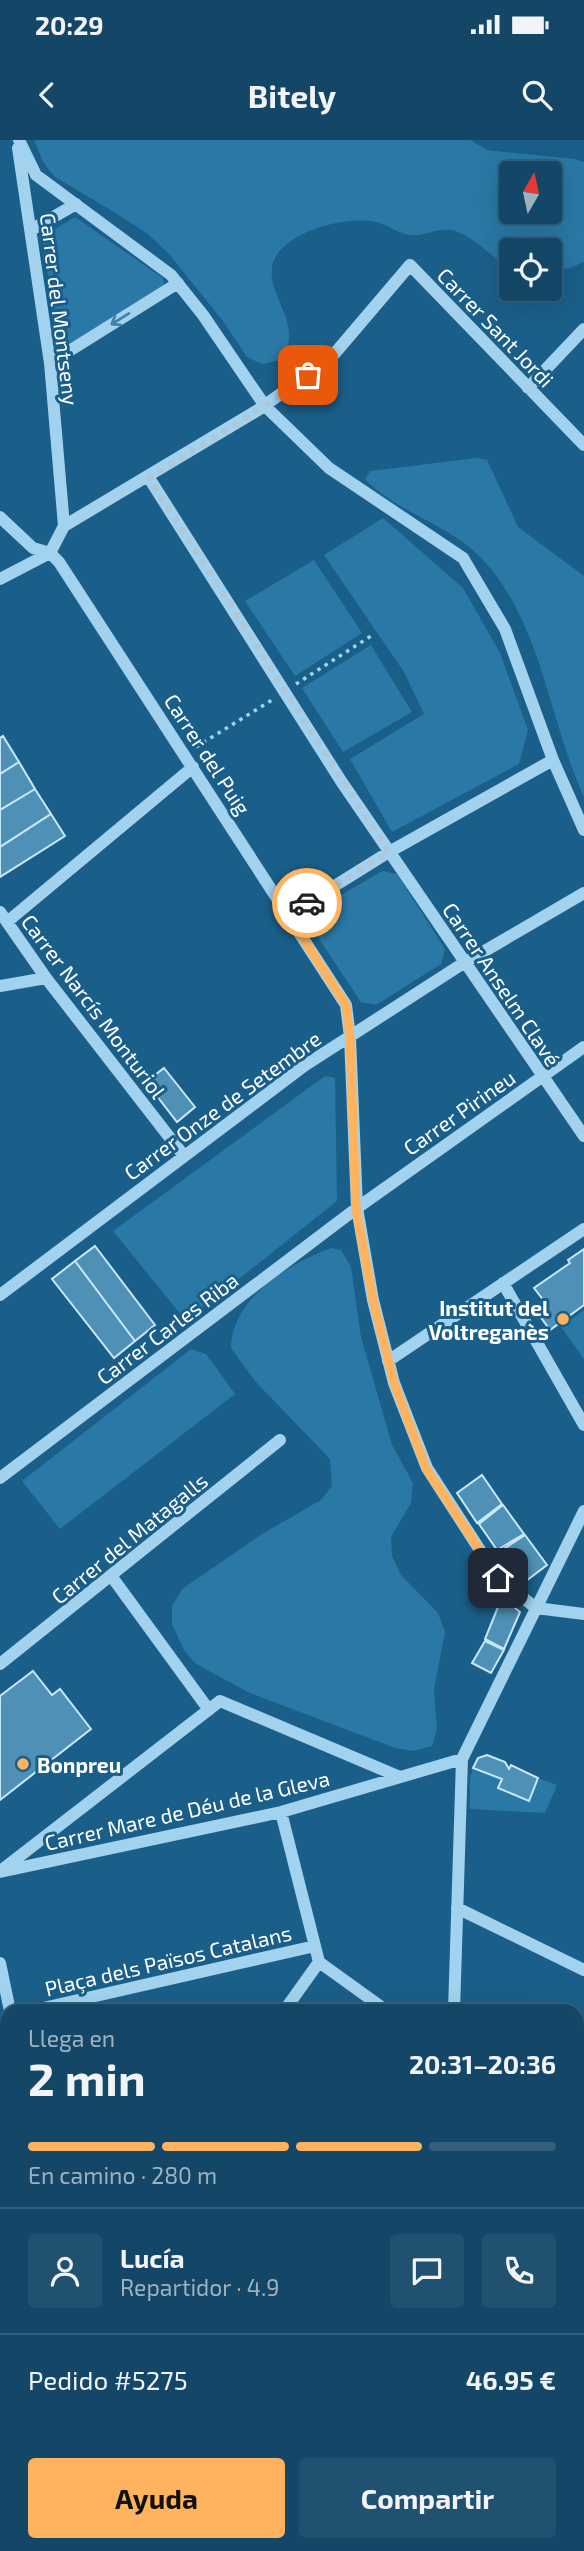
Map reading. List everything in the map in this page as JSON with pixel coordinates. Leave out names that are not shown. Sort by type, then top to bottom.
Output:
[{"type":"street","points":[[18,140],[36,175],[178,284],[265,405],[329,468],[463,558],[505,629],[553,760],[584,830]]},
{"type":"street","name":"Carrer del Montseny","points":[[18,140],[50,363],[64,526]]},
{"type":"street","points":[[31,230],[76,204]]},
{"type":"street","name":"Carrer Sant Jordi","points":[[265,405],[330,359],[410,265],[584,445]]},
{"type":"street","points":[[50,363],[178,284]]},
{"type":"street","points":[[528,388],[584,329]]},
{"type":"street","points":[[0,579],[50,553],[64,526],[149,478],[265,405]]},
{"type":"street","name":"Carrer Anselm Clavé","points":[[149,478],[389,852],[584,1136]]},
{"type":"street","name":"Carrer del Puig","points":[[0,517],[33,548],[50,553],[59,562],[346,1005],[350,1037],[356,1208],[373,1300],[388,1361],[426,1468],[498,1578],[536,1608]]},
{"type":"street","points":[[288,915],[389,852],[553,760]]},
{"type":"street","points":[[3,917],[193,767]]},
{"type":"street","name":"Carrer Onze de Setembre","points":[[0,1295],[304,1066],[465,963],[584,893]]},
{"type":"street","name":"Carrer Narcís Monturiol","points":[[3,917],[46,978],[184,1156]]},
{"type":"street","points":[[0,986],[46,978]]},
{"type":"street","name":"Carrer Pirineu","points":[[356,1208],[584,1047]]},
{"type":"street","name":"Carrer Carles Riba","points":[[0,1478],[356,1208]]},
{"type":"street","points":[[388,1361],[584,1228]]},
{"type":"street","points":[[503,1283],[584,1425]]},
{"type":"street","name":"Carrer del Matagalls","points":[[0,1664],[280,1440]]},
{"type":"street","points":[[454,2004],[462,1759],[584,1511]]},
{"type":"street","points":[[112,1577],[209,1710]]},
{"type":"street","points":[[536,1608],[584,1614]]},
{"type":"street","points":[[0,1871],[220,1701],[400,1777]]},
{"type":"street","name":"Carrer Mare de Déu de la Gleva","points":[[0,1871],[281,1812],[462,1759]]},
{"type":"street","points":[[281,1812],[320,1962],[377,2004]]},
{"type":"street","points":[[457,1908],[584,1970]]},
{"type":"street","name":"Plaça dels Països Catalans","points":[[61,2004],[316,1946]]},
{"type":"street","name":"Plaça dels Països Catalans","points":[[289,2004],[320,1962]]},
{"type":"street","points":[[0,1963],[9,2004]]},
{"type":"shaded area","points":[[34,140],[470,140],[487,150],[584,162],[584,262],[562,269],[562,238],[499,238],[499,260],[468,237],[452,230],[405,234],[380,223],[357,220],[311,230],[297,237],[276,256],[272,279],[288,324],[289,335],[281,360],[262,364],[247,357],[223,321],[169,254],[148,234],[55,177],[43,162]]},
{"type":"shaded area","points":[[75,217],[163,278],[164,285],[66,347],[59,344],[42,237]]},
{"type":"shaded area","points":[[477,458],[487,460],[518,527],[584,576],[584,797],[532,643],[504,586],[471,548],[393,501],[365,479],[370,471]]},
{"type":"shaded area","points":[[383,518],[463,588],[500,653],[528,730],[519,764],[392,832],[350,759],[424,714],[404,672],[324,555]]},
{"type":"shaded area","points":[[314,560],[362,633],[295,676],[245,601]]},
{"type":"shaded area","points":[[371,645],[412,712],[343,752],[302,688]]},
{"type":"shaded area","points":[[382,871],[397,874],[445,949],[441,964],[376,1005],[361,1002],[311,927],[314,911]]},
{"type":"shaded area","points":[[325,1076],[335,1078],[337,1201],[186,1321],[113,1231]]},
{"type":"shaded area","points":[[332,1248],[341,1250],[351,1267],[361,1337],[392,1445],[413,1483],[411,1503],[391,1537],[392,1556],[401,1575],[438,1613],[445,1632],[434,1689],[437,1729],[432,1746],[413,1751],[395,1748],[250,1693],[196,1664],[184,1650],[172,1624],[172,1606],[182,1589],[262,1534],[321,1500],[332,1486],[330,1459],[255,1381],[231,1348],[234,1330],[241,1314],[266,1285],[298,1263]]},
{"type":"shaded area","points":[[584,1310],[584,1359],[561,1327]]},
{"type":"shaded area","points":[[191,1349],[206,1354],[235,1394],[60,1529],[22,1481]]},
{"type":"shaded area","points":[[473,1768],[502,1779],[498,1788],[528,1801],[538,1778],[557,1785],[545,1813],[470,1809],[470,1778]]},
{"type":"building","points":[[3,736],[19,762],[0,774],[0,738]]},
{"type":"building","points":[[19,762],[35,789],[0,810],[0,774]]},
{"type":"building","points":[[35,789],[51,814],[0,847],[0,810]]},
{"type":"building","points":[[51,814],[65,836],[0,877],[0,847]]},
{"type":"building","points":[[164,1068],[195,1107],[177,1122],[146,1082]]},
{"type":"building","points":[[95,1246],[155,1325],[135,1341],[75,1261]]},
{"type":"building","points":[[584,1249],[584,1305],[550,1330],[534,1308],[544,1301],[534,1288],[570,1263],[568,1260]]},
{"type":"building","points":[[75,1261],[135,1341],[114,1358],[52,1279]]},
{"type":"building","points":[[482,1475],[502,1504],[477,1523],[457,1493]]},
{"type":"building","points":[[503,1505],[524,1534],[497,1550],[479,1524]]},
{"type":"building","points":[[525,1535],[547,1565],[522,1584],[499,1552]]},
{"type":"building","points":[[502,1597],[520,1612],[504,1649],[485,1639]]},
{"type":"building","points":[[485,1641],[504,1650],[491,1673],[472,1663]]},
{"type":"building","name":"Bonpreu","points":[[33,1671],[52,1695],[60,1689],[91,1729],[0,1800],[0,1696]]},
{"type":"building","points":[[487,1755],[505,1762],[509,1769],[511,1765],[538,1778],[529,1801],[498,1788],[502,1779],[473,1768],[478,1758]]},
{"type":"way so far","points":[[307,903],[389,852],[149,478],[258,410],[308,375]]},
{"type":"place","name":"Institut del Voltreganès","points":[[563,1319]]},
{"type":"place","name":"Bonpreu","points":[[23,1764]]},
{"type":"route","points":[[307,903],[288,915],[346,1005],[350,1037],[356,1208],[373,1300],[394,1383],[426,1468],[498,1578]]}]
